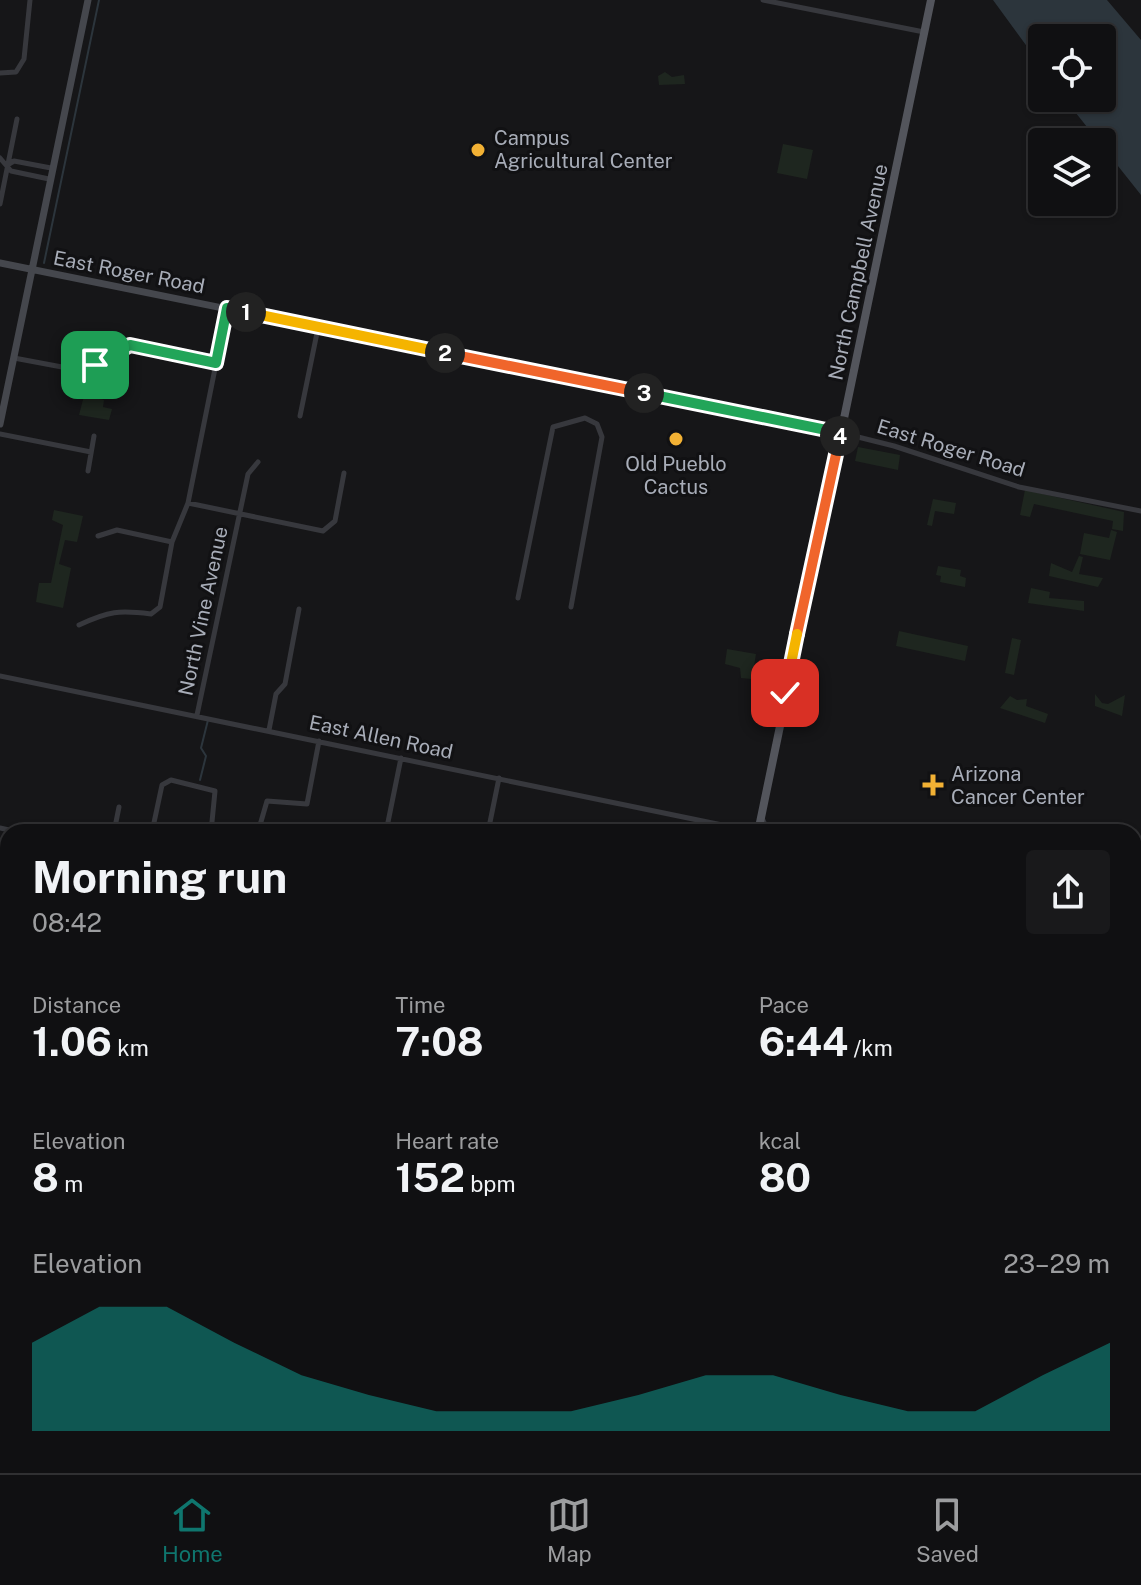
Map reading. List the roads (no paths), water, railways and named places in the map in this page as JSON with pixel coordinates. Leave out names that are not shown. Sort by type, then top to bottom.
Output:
[{"type":"main road","name":"North Campbell Avenue","points":[[759,824],[931,0]]},
{"type":"street","points":[[0,73],[16,72],[24,59],[24,26],[30,0]]},
{"type":"street","points":[[0,424],[7,371],[14,358],[88,0]]},
{"type":"street","points":[[763,0],[924,32]]},
{"type":"street","points":[[0,204],[17,119]]},
{"type":"street","points":[[0,158],[11,171],[49,179]]},
{"type":"street","points":[[8,165],[14,161],[51,168]]},
{"type":"street","name":"East Roger Road","points":[[0,263],[841,433],[894,446],[1019,487],[1141,511]]},
{"type":"street","name":"North Vine Avenue","points":[[79,625],[117,611],[157,612],[172,542],[188,503],[227,308]]},
{"type":"street","points":[[300,416],[318,327]]},
{"type":"street","points":[[14,358],[78,370],[130,345],[216,363]]},
{"type":"street","points":[[518,598],[553,427],[585,418],[597,424],[602,437],[571,607]]},
{"type":"street","points":[[0,434],[91,452]]},
{"type":"street","points":[[88,471],[94,436]]},
{"type":"street","name":"North Vine Avenue","points":[[197,715],[248,474],[258,462]]},
{"type":"street","points":[[188,503],[323,531],[335,521],[344,473]]},
{"type":"street","points":[[98,536],[117,530],[172,542]]},
{"type":"street","points":[[269,730],[276,694],[285,684],[299,609]]},
{"type":"street","name":"East Allen Road","points":[[0,676],[719,824]]},
{"type":"street","points":[[260,824],[265,802],[307,804],[320,741]]},
{"type":"street","points":[[388,824],[401,758]]},
{"type":"street","points":[[490,824],[499,778]]},
{"type":"street","points":[[154,824],[162,785],[171,780],[215,791],[212,824]]},
{"type":"street","points":[[116,824],[119,807]]},
{"type":"street","points":[[762,812],[764,824]]},
{"type":"waterway","points":[[44,263],[99,0]]},
{"type":"waterway","points":[[200,780],[206,756],[201,748],[208,720]]},
{"type":"place","name":"Campus Agricultural Center","points":[[478,150]]},
{"type":"place","name":"Old Pueblo Cactus","points":[[676,439]]},
{"type":"place","name":"Arizona Cancer Center","points":[[933,785]]}]
